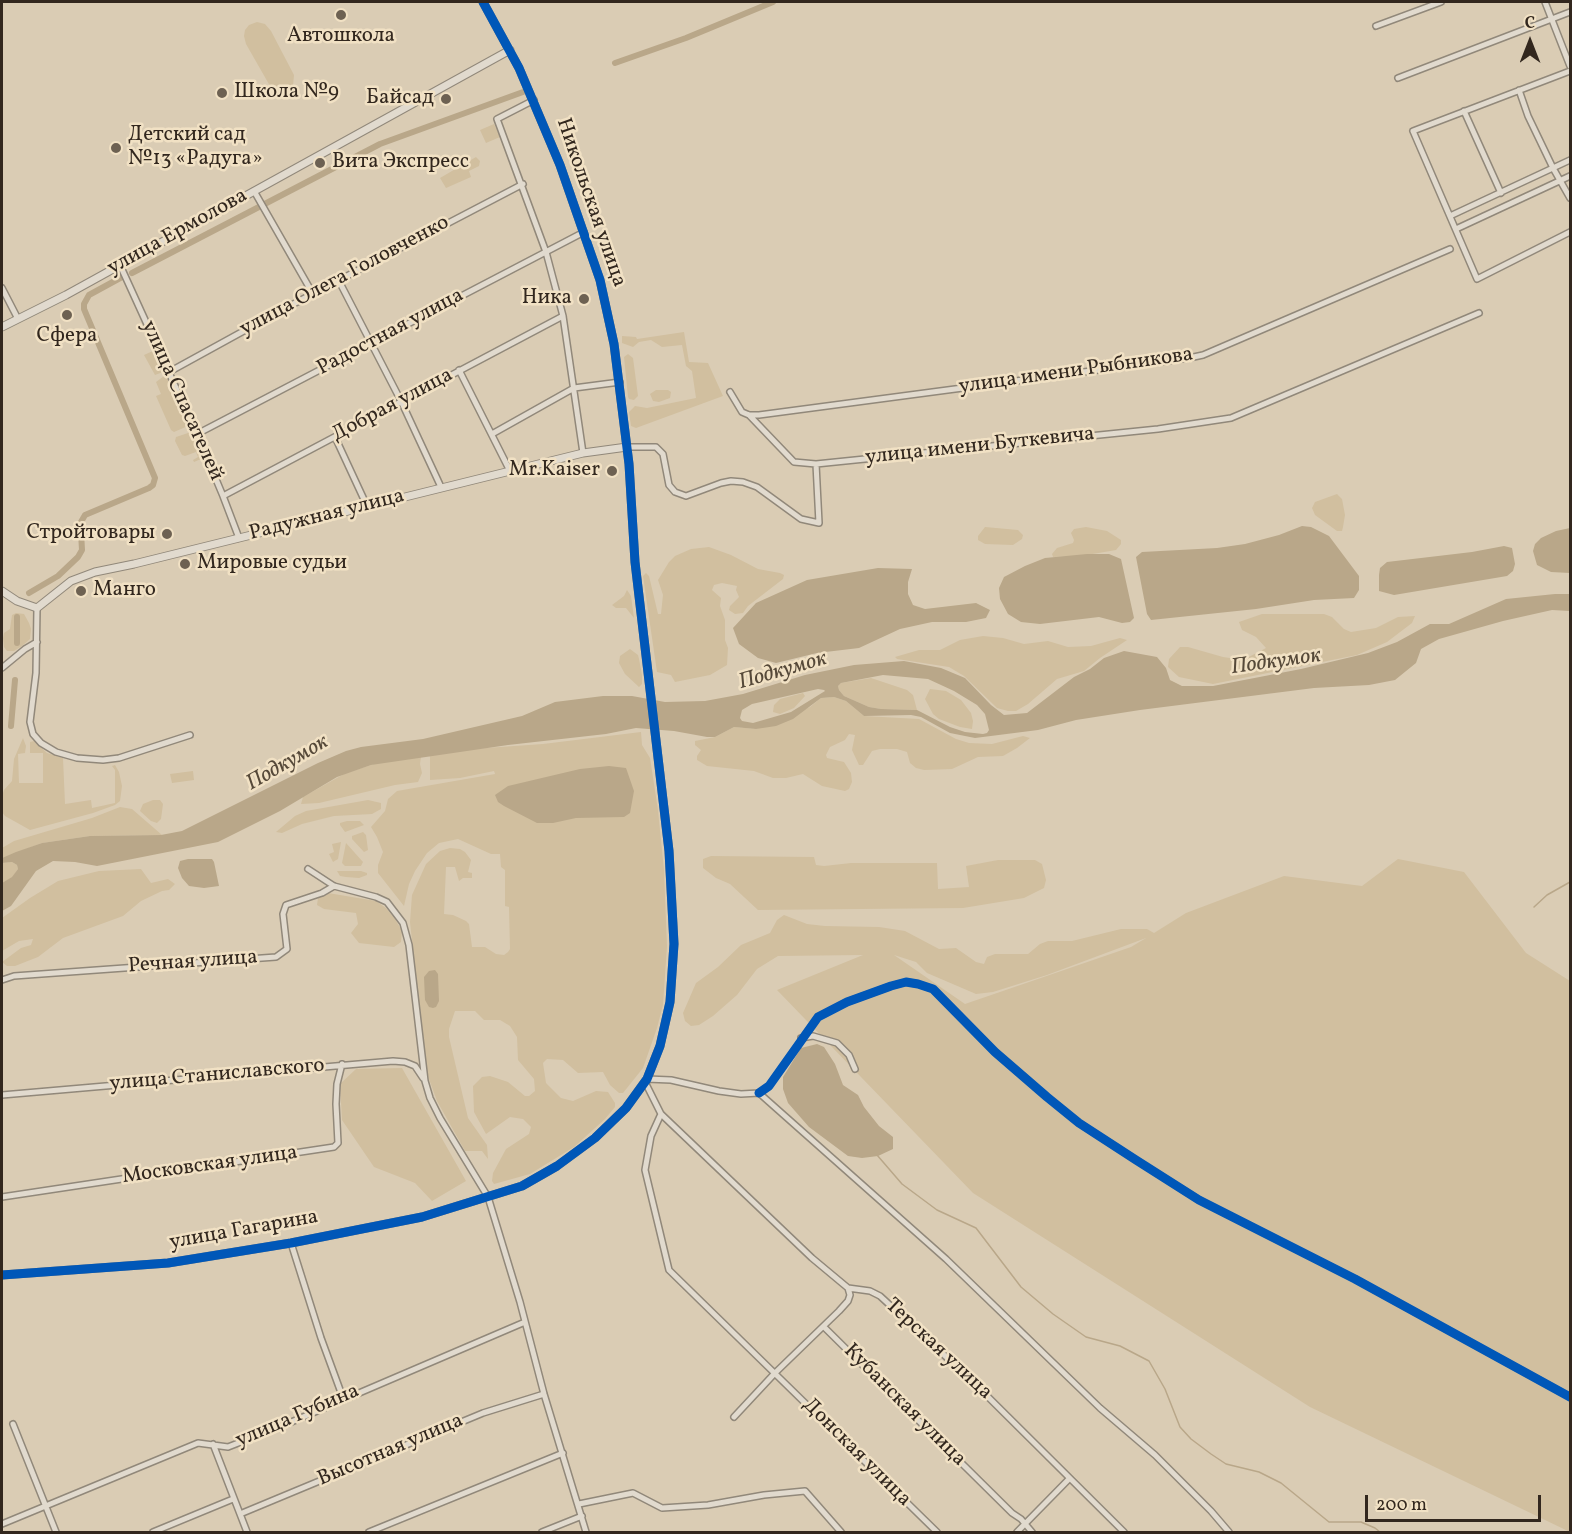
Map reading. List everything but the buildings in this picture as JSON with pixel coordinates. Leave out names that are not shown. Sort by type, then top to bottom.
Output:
[{"type":"street","name":"Никольская улица","points":[[483,2],[534,100],[600,280],[620,382],[629,464],[635,562],[660,776]]},
{"type":"street","points":[[1376,26],[1441,2]]},
{"type":"street","points":[[1545,2],[1570,66]]},
{"type":"street","points":[[1398,78],[1570,12]]},
{"type":"street","name":"улица Ермолова","points":[[2,327],[121,268],[254,191],[510,50]]},
{"type":"street","points":[[1570,71],[1413,131],[1477,279],[1570,232]]},
{"type":"street","points":[[1519,90],[1528,116],[1570,198]]},
{"type":"street","points":[[534,100],[497,119],[523,184],[546,252],[563,316],[583,453]]},
{"type":"street","points":[[1464,111],[1501,192]]},
{"type":"street","points":[[1450,216],[1570,160]]},
{"type":"street","points":[[1456,229],[1570,176]]},
{"type":"street","name":"улица Олега Головченко","points":[[169,372],[523,184]]},
{"type":"street","points":[[254,191],[313,294]]},
{"type":"street","name":"Радостная улица","points":[[197,435],[584,232]]},
{"type":"street","name":"улица имени Рыбникова","points":[[749,415],[1203,355],[1450,249]]},
{"type":"street","name":"улица Спасателей","points":[[121,268],[197,435],[238,538]]},
{"type":"street","points":[[339,281],[401,401],[441,488]]},
{"type":"street","points":[[2,288],[18,319]]},
{"type":"street","name":"улица имени Буткевича","points":[[749,415],[794,462],[816,464],[1158,429],[1231,418],[1479,313]]},
{"type":"street","name":"Добрая улица","points":[[223,496],[563,316]]},
{"type":"street","points":[[459,370],[510,471]]},
{"type":"street","points":[[492,434],[574,388],[620,382]]},
{"type":"street","points":[[730,392],[742,412],[749,415]]},
{"type":"street","points":[[335,437],[367,506]]},
{"type":"street","points":[[627,447],[656,447],[663,454],[669,486],[675,492],[686,496],[721,483],[743,482],[757,488],[801,519],[819,523],[816,464]]},
{"type":"street","name":"Радужная улица","points":[[37,608],[65,584],[86,575],[583,453],[627,447]]},
{"type":"street","points":[[2,591],[17,602],[37,608],[36,674],[30,723],[33,734],[40,743],[56,752],[77,758],[103,760],[119,758],[190,735]]},
{"type":"street","points":[[2,668],[37,642]]},
{"type":"street","name":"улица Гагарина","points":[[2,1275],[168,1263],[291,1243],[422,1217],[522,1186],[557,1166],[595,1138],[626,1108],[646,1081],[660,1046],[670,1002],[674,944],[669,850],[660,776]]},
{"type":"street","points":[[308,869],[334,886],[387,902],[402,923],[409,945],[425,1081],[430,1098],[488,1197],[586,1533]]},
{"type":"street","name":"Речная улица","points":[[2,980],[14,976],[276,957],[288,950],[283,914],[286,905],[315,896],[334,886]]},
{"type":"street","points":[[646,1081],[671,1080],[741,1094],[759,1093],[769,1086],[818,1017],[848,1002],[906,982],[933,989],[995,1052],[1047,1097],[1079,1123],[1136,1160],[1199,1200],[1355,1279],[1570,1397]]},
{"type":"street","points":[[801,1038],[813,1036],[837,1043],[849,1054],[855,1069]]},
{"type":"street","name":"улица Станиславского","points":[[2,1095],[393,1061],[415,1066],[425,1081]]},
{"type":"street","name":"Московская улица","points":[[2,1197],[334,1147],[338,1143],[337,1084],[342,1064]]},
{"type":"street","name":"Терская улица","points":[[646,1081],[661,1114],[812,1258],[848,1288],[880,1296],[969,1378],[1124,1533]]},
{"type":"street","points":[[759,1093],[946,1259],[1100,1408],[1155,1455],[1211,1510],[1229,1533]]},
{"type":"street","points":[[661,1114],[651,1136],[645,1170],[669,1270],[775,1373]]},
{"type":"street","points":[[291,1243],[321,1338],[344,1398]]},
{"type":"street","points":[[824,1327],[848,1301],[850,1295],[848,1288]]},
{"type":"street","name":"улица Губина","points":[[2,1524],[198,1443],[228,1447],[525,1322]]},
{"type":"street","name":"Кубанская улица","points":[[734,1417],[775,1373],[824,1327],[1012,1513],[1021,1519],[1032,1533]]},
{"type":"street","name":"Донская улица","points":[[775,1373],[937,1533]]},
{"type":"street","name":"Высотная улица","points":[[240,1514],[483,1413],[544,1394]]},
{"type":"street","points":[[13,1424],[56,1533]]},
{"type":"street","points":[[213,1444],[248,1533]]},
{"type":"street","points":[[369,1533],[563,1453]]},
{"type":"street","points":[[1017,1533],[1069,1479]]},
{"type":"street","points":[[579,1504],[633,1493],[662,1508],[708,1505],[805,1491],[841,1533]]},
{"type":"street","points":[[153,1533],[233,1499]]},
{"type":"street","points":[[542,1533],[582,1516]]},
{"type":"shaded area","points":[[257,22],[265,24],[271,31],[294,75],[293,86],[287,91],[274,90],[270,86],[246,44],[245,30],[249,25]]},
{"type":"shaded area","points":[[494,124],[500,137],[486,143],[480,130]]},
{"type":"shaded area","points":[[476,157],[480,161],[479,166],[469,171],[471,177],[446,188],[440,178]]},
{"type":"shaded area","points":[[684,332],[689,362],[708,363],[723,396],[636,428],[631,426],[629,412],[635,406],[647,408],[696,398],[692,371],[686,366],[682,345],[662,347],[651,340],[639,342],[633,347],[622,343],[622,336],[637,339]]},
{"type":"shaded area","points":[[155,350],[164,369],[163,372],[155,375],[144,355]]},
{"type":"shaded area","points":[[628,354],[633,358],[638,396],[634,400],[628,397],[624,357]]},
{"type":"shaded area","points":[[164,376],[167,377],[188,423],[188,426],[174,432],[156,396],[161,394],[156,382]]},
{"type":"shaded area","points":[[656,390],[668,390],[671,392],[670,398],[659,402],[653,401],[650,394]]},
{"type":"shaded area","points":[[191,433],[202,461],[201,459],[194,462],[193,460],[198,457],[196,452],[182,455],[175,441],[176,437]]},
{"type":"shaded area","points":[[1337,494],[1342,499],[1345,515],[1342,531],[1337,531],[1315,515],[1312,508],[1315,502]]},
{"type":"shaded area","points":[[1302,526],[1311,527],[1329,536],[1359,576],[1359,590],[1354,598],[1314,600],[1256,609],[1151,620],[1147,614],[1136,557],[1142,552],[1217,548],[1245,544]]},
{"type":"shaded area","points":[[985,527],[1018,530],[1023,535],[1022,539],[1013,545],[985,544],[978,540],[978,536]]},
{"type":"shaded area","points":[[1086,527],[1107,531],[1121,540],[1121,544],[1116,550],[1081,556],[1053,557],[1052,554],[1057,548],[1073,543],[1071,533],[1074,529]]},
{"type":"shaded area","points":[[1570,528],[1570,573],[1551,572],[1537,565],[1533,551],[1535,544],[1541,538],[1556,531]]},
{"type":"shaded area","points":[[1504,546],[1512,548],[1515,564],[1513,571],[1507,576],[1394,595],[1379,591],[1380,568],[1387,562]]},
{"type":"shaded area","points":[[709,547],[758,569],[780,573],[784,575],[783,579],[748,606],[743,613],[735,614],[729,610],[739,597],[737,586],[722,583],[714,585],[712,590],[721,598],[720,606],[725,620],[727,665],[710,675],[675,682],[671,675],[657,672],[643,576],[646,573],[649,576],[658,614],[661,614],[663,595],[658,580],[669,562],[675,556],[691,549]]},
{"type":"shaded area","points":[[1109,554],[1121,559],[1134,618],[1130,622],[1122,623],[1099,617],[1040,624],[1021,622],[1008,614],[1000,599],[999,588],[1004,577],[1045,558]]},
{"type":"shaded area","points":[[878,568],[912,569],[908,582],[908,594],[913,605],[925,609],[976,603],[990,610],[986,618],[966,622],[932,622],[900,629],[859,648],[817,653],[776,663],[758,658],[739,644],[733,628],[756,603],[807,580]]},
{"type":"shaded area","points":[[627,590],[631,596],[634,618],[626,608],[616,608],[612,605],[624,596]]},
{"type":"shaded area","points":[[1570,594],[1570,611],[1552,610],[1439,639],[1421,649],[1416,663],[1395,680],[1369,685],[1314,688],[1140,710],[1076,720],[1038,730],[975,738],[950,733],[921,717],[911,715],[864,716],[846,701],[834,697],[821,698],[793,719],[776,726],[756,729],[734,727],[715,737],[636,728],[371,765],[337,777],[280,811],[218,842],[97,866],[53,861],[36,871],[11,906],[2,911],[2,883],[12,877],[18,869],[17,865],[12,862],[2,863],[2,858],[16,852],[42,843],[90,836],[161,835],[182,831],[346,751],[423,739],[522,716],[555,702],[603,696],[632,696],[665,702],[705,701],[743,694],[805,675],[854,665],[904,661],[941,668],[965,678],[1004,715],[1027,713],[1074,677],[1090,669],[1104,658],[1124,651],[1157,657],[1166,668],[1170,680],[1182,686],[1213,686],[1368,653],[1397,642],[1430,624],[1449,624],[1506,599]],"holes":[[[883,675],[928,679],[954,691],[977,705],[985,714],[989,730],[983,734],[965,732],[917,710],[869,707],[844,696],[839,690],[838,686],[841,683]],[[818,689],[825,691],[791,712],[753,723],[742,721],[740,718],[742,710],[752,704]]]},
{"type":"shaded area","points":[[24,614],[29,623],[30,639],[14,651],[7,651],[4,647],[4,633],[10,629],[12,615]]},
{"type":"shaded area","points":[[1262,614],[1324,614],[1332,617],[1344,629],[1351,632],[1376,628],[1398,617],[1415,616],[1412,623],[1387,642],[1357,655],[1213,684],[1179,677],[1168,667],[1169,659],[1180,647],[1243,660],[1266,648],[1256,637],[1242,630],[1239,622]]},
{"type":"shaded area","points":[[983,636],[1003,638],[1024,644],[1048,641],[1068,647],[1091,646],[1120,638],[1127,640],[1084,671],[1057,679],[1028,704],[1016,711],[997,708],[964,676],[949,667],[895,657],[919,650],[940,650],[960,640]]},
{"type":"shaded area","points":[[630,649],[638,655],[639,659],[642,684],[639,687],[625,674],[619,663],[620,656]]},
{"type":"shaded area","points":[[871,678],[907,690],[913,695],[917,710],[869,707],[844,696],[839,690],[838,686],[841,683]]},
{"type":"shaded area","points":[[930,689],[946,691],[961,700],[971,713],[972,729],[939,719],[933,714],[925,699]]},
{"type":"shaded area","points":[[803,693],[805,696],[794,708],[780,714],[773,712],[774,705],[780,699]]},
{"type":"shaded area","points":[[834,697],[846,701],[864,716],[919,719],[956,739],[969,743],[992,744],[1023,736],[1030,738],[1003,756],[978,757],[952,769],[924,770],[910,763],[907,752],[897,749],[872,751],[863,765],[859,765],[852,750],[855,735],[849,734],[845,740],[830,747],[826,755],[827,758],[844,762],[851,773],[852,782],[849,789],[845,791],[822,786],[803,774],[773,778],[754,771],[707,766],[697,760],[701,750],[695,745],[695,741],[715,737],[734,727],[756,729],[810,707],[821,698]]},
{"type":"shaded area","points":[[641,732],[642,745],[650,758],[664,870],[667,946],[663,1005],[657,1028],[643,1068],[623,1093],[619,1093],[610,1085],[603,1072],[578,1073],[563,1060],[547,1059],[543,1063],[546,1083],[561,1098],[573,1101],[596,1091],[608,1092],[615,1107],[574,1147],[530,1174],[494,1184],[493,1173],[506,1149],[529,1134],[531,1127],[523,1119],[510,1117],[486,1134],[474,1112],[473,1086],[482,1077],[490,1076],[508,1082],[525,1096],[529,1096],[535,1091],[534,1079],[518,1060],[517,1037],[510,1026],[500,1020],[484,1020],[475,1011],[455,1011],[449,1037],[468,1118],[487,1145],[488,1159],[482,1151],[465,1151],[437,1101],[429,1079],[425,1062],[410,922],[412,895],[426,864],[440,851],[450,848],[460,849],[471,860],[468,872],[472,873],[472,878],[463,878],[459,881],[455,867],[446,867],[444,914],[453,915],[469,924],[472,947],[485,947],[496,954],[504,955],[508,952],[510,949],[509,907],[505,906],[505,870],[501,867],[500,854],[491,854],[458,839],[439,843],[427,853],[415,871],[409,884],[404,906],[378,873],[378,865],[383,852],[371,827],[385,811],[388,799],[397,791],[495,774],[494,771],[460,778],[430,780],[428,752],[543,744]]},
{"type":"shaded area","points":[[23,738],[26,746],[25,753],[18,754],[19,783],[43,783],[43,753],[30,753],[30,742],[34,741],[47,753],[63,758],[65,804],[91,800],[92,808],[115,803],[115,770],[112,766],[115,765],[122,786],[120,801],[93,813],[30,830],[5,816],[2,812],[2,796],[12,781],[14,759]]},
{"type":"shaded area","points":[[421,757],[422,773],[418,782],[395,785],[319,803],[301,804],[303,797],[344,774],[392,758]]},
{"type":"shaded area","points":[[609,766],[626,768],[634,791],[630,813],[624,817],[576,818],[553,823],[537,823],[498,802],[495,795],[508,786],[580,769]]},
{"type":"shaded area","points":[[193,771],[194,780],[172,783],[170,774]]},
{"type":"shaded area","points":[[160,800],[163,804],[161,819],[157,823],[151,821],[140,811],[143,804]]},
{"type":"shaded area","points":[[368,800],[381,803],[381,809],[372,814],[334,816],[302,824],[282,833],[276,832],[295,816],[306,811]]},
{"type":"shaded area","points":[[120,807],[132,809],[162,835],[90,836],[42,843],[2,858],[2,848],[14,841],[92,818]]},
{"type":"shaded area","points":[[360,821],[364,825],[345,832],[340,823]]},
{"type":"shaded area","points":[[363,832],[366,835],[368,850],[364,852],[352,839],[352,836]]},
{"type":"shaded area","points":[[341,842],[338,859],[333,862],[329,854],[334,852],[332,844]]},
{"type":"shaded area","points":[[346,843],[363,862],[361,866],[345,866],[342,863]]},
{"type":"shaded area","points":[[711,856],[814,857],[816,865],[824,866],[851,863],[937,863],[938,889],[969,887],[966,866],[998,860],[1035,860],[1042,864],[1046,880],[1044,888],[1024,898],[963,908],[758,910],[730,884],[716,878],[703,868],[703,859]]},
{"type":"shaded area","points":[[212,859],[219,886],[204,888],[189,886],[182,878],[178,868],[180,861]]},
{"type":"shaded area","points":[[1398,859],[1464,872],[1526,953],[1570,981],[1570,1532],[1310,1407],[973,1193],[777,990],[863,955],[778,956],[757,969],[737,995],[699,1025],[691,1026],[685,1021],[683,1013],[696,983],[718,967],[741,945],[770,933],[777,920],[784,915],[807,924],[879,927],[905,931],[939,949],[956,948],[976,962],[984,964],[987,957],[995,954],[1028,954],[1040,944],[1048,941],[1072,941],[1121,929],[1147,929],[1154,933],[1186,913],[1284,876],[1362,886]],"holes":[[[1146,938],[1131,947],[965,1004],[894,955],[916,962],[927,973],[976,994],[993,992],[1047,975]]]},
{"type":"shaded area","points":[[12,862],[17,865],[18,869],[13,877],[2,883],[2,863]]},
{"type":"shaded area","points":[[141,869],[151,883],[168,879],[175,884],[169,890],[141,901],[123,916],[63,938],[38,957],[15,966],[7,966],[2,962],[21,948],[31,945],[33,939],[19,941],[2,951],[2,918],[30,898],[58,881],[99,871]]},
{"type":"shaded area","points":[[337,871],[361,871],[367,875],[359,878],[346,877],[340,876]]},
{"type":"shaded area","points":[[328,893],[376,901],[395,919],[402,931],[401,942],[394,947],[359,943],[351,933],[358,924],[356,913],[324,909],[317,905],[318,898]]},
{"type":"shaded area","points":[[435,970],[438,974],[439,1001],[433,1008],[429,1007],[425,1000],[424,977],[429,971]]},
{"type":"shaded area","points":[[817,1044],[824,1047],[835,1064],[843,1085],[858,1095],[879,1126],[893,1137],[893,1149],[878,1156],[862,1158],[848,1156],[809,1127],[788,1103],[783,1089],[783,1077],[801,1048]]},
{"type":"shaded area","points":[[402,1068],[466,1181],[432,1201],[415,1183],[374,1167],[342,1120],[340,1084],[356,1069]]},
{"type":"waterway","points":[[615,63],[686,38],[773,2]]},
{"type":"waterway","points":[[132,273],[380,144],[523,92]]},
{"type":"waterway","points":[[81,522],[85,515],[149,488],[153,485],[155,478],[84,309],[89,295],[122,277]]},
{"type":"waterway","points":[[29,593],[58,576],[78,557],[82,550],[81,532]]},
{"type":"waterway","points":[[17,617],[17,643]]},
{"type":"waterway","points":[[11,726],[15,680]]},
{"type":"waterway","points":[[1534,907],[1547,895],[1570,882]]},
{"type":"waterway","points":[[877,1155],[902,1184],[937,1210],[976,1228],[1021,1287],[1053,1314],[1086,1337],[1120,1346],[1149,1361],[1165,1389],[1180,1427],[1191,1439],[1211,1454],[1226,1464],[1259,1472],[1281,1483],[1329,1522],[1361,1522],[1380,1532]]},
{"type":"cycle path","points":[[2,1275],[168,1263],[291,1243],[422,1217],[522,1186],[557,1166],[595,1138],[626,1108],[647,1079],[660,1046],[670,1002],[674,944],[669,851],[635,562],[629,464],[614,344],[600,280],[560,165],[519,68],[483,2]]},
{"type":"cycle path","points":[[759,1093],[769,1086],[818,1017],[847,1002],[906,982],[933,989],[995,1052],[1047,1097],[1079,1123],[1136,1160],[1199,1200],[1355,1279],[1570,1397]]},
{"type":"place","name":"Автошкола","points":[[341,15]]},
{"type":"place","name":"Школа №9","points":[[222,93]]},
{"type":"place","name":"Байсад","points":[[446,99]]},
{"type":"place","name":"Детский сад №13 «Радуга»","points":[[116,148]]},
{"type":"place","name":"Вита Экспресс","points":[[320,163]]},
{"type":"place","name":"Ника","points":[[584,299]]},
{"type":"place","name":"Сфера","points":[[67,315]]},
{"type":"place","name":"Mr.Kaiser","points":[[612,471]]},
{"type":"place","name":"Стройтовары","points":[[167,534]]},
{"type":"place","name":"Мировые судьи","points":[[185,564]]},
{"type":"place","name":"Манго","points":[[81,591]]},
{"type":"water label","name":"Подкумок","points":[[1276,663]]},
{"type":"water label","name":"Подкумок","points":[[783,672]]},
{"type":"water label","name":"Подкумок","points":[[288,764]]}]
